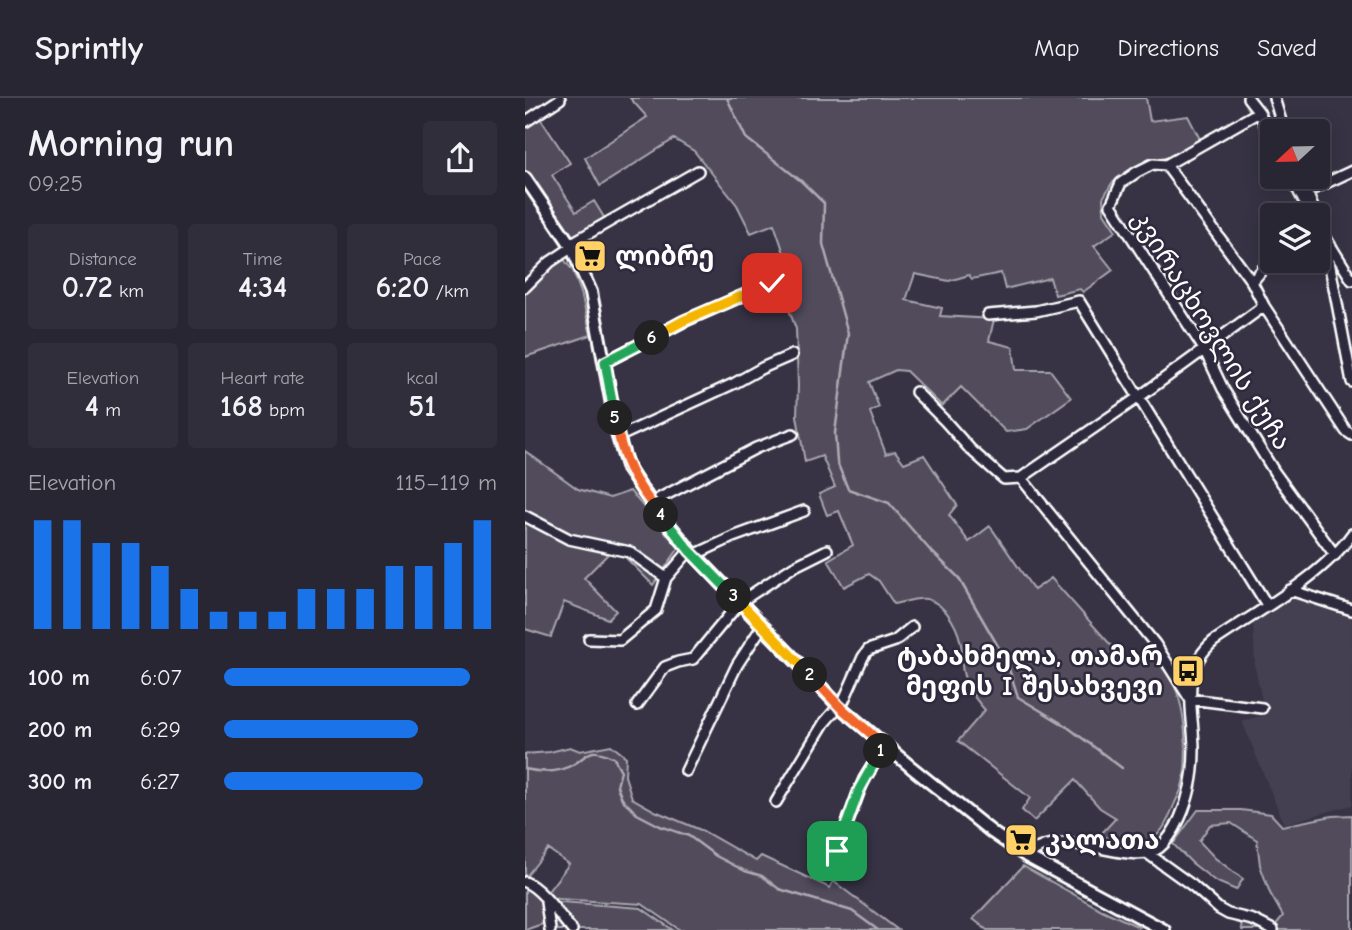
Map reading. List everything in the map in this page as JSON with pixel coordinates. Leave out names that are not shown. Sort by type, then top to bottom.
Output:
[{"type":"main road","points":[[525,178],[571,246],[591,292],[618,437],[628,469],[653,505],[692,552],[839,706],[993,833],[1026,856],[1164,930]]},
{"type":"street","points":[[1248,98],[1262,119]]},
{"type":"street","points":[[1274,98],[1280,119]]},
{"type":"street","points":[[525,122],[560,99]]},
{"type":"street","name":"კვირაცხოვლის ქუჩა","points":[[1259,112],[1166,165],[1153,164],[1137,172],[1121,183],[1111,205],[1204,349],[1223,388],[1275,472],[1335,555]]},
{"type":"street","points":[[1166,165],[1252,282],[1263,306],[1346,431],[1352,435]]},
{"type":"street","points":[[525,288],[550,262],[571,246],[698,171]]},
{"type":"street","points":[[1307,192],[1352,171]]},
{"type":"street","points":[[1306,189],[1311,203]]},
{"type":"street","points":[[1330,249],[1352,280]]},
{"type":"street","points":[[1252,282],[1260,272]]},
{"type":"street","points":[[1329,273],[1352,382]]},
{"type":"street","points":[[605,362],[683,321],[772,283]]},
{"type":"street","points":[[988,315],[1036,311],[1079,301],[1267,605]]},
{"type":"street","points":[[916,392],[970,449],[1004,479],[1021,478],[1139,397],[1263,306]]},
{"type":"street","points":[[618,437],[793,355]]},
{"type":"street","points":[[653,505],[660,498],[756,448],[793,434]]},
{"type":"street","points":[[1021,478],[1155,645],[1190,699],[1262,708]]},
{"type":"street","points":[[589,639],[620,640],[656,610],[666,578],[692,552],[804,511]]},
{"type":"street","points":[[525,516],[569,539],[630,552],[666,578]]},
{"type":"street","points":[[1026,856],[1038,848],[1065,843],[1086,844],[1126,853],[1147,853],[1167,841],[1188,800],[1192,782],[1194,750],[1190,699],[1193,669],[1198,659],[1205,648],[1290,590],[1335,555],[1352,534]]},
{"type":"street","points":[[638,705],[665,667],[693,659],[740,602],[793,567],[827,550]]},
{"type":"street","points":[[1290,590],[1352,610]]},
{"type":"street","points":[[686,771],[737,665],[763,625]]},
{"type":"street","points":[[776,802],[824,723],[844,700],[868,650],[894,641],[912,627]]},
{"type":"street","points":[[837,851],[863,779],[885,746]]},
{"type":"street","points":[[1147,853],[1219,909],[1273,930]]},
{"type":"street","points":[[525,882],[546,900],[572,930]]},
{"type":"street","points":[[546,900],[550,930]]},
{"type":"shaded area","points":[[630,98],[1146,98],[1150,121],[1188,116],[1201,141],[1173,157],[1152,160],[1132,169],[1112,183],[1103,198],[1104,213],[1116,231],[1094,246],[1113,270],[1083,292],[1080,289],[1055,295],[1050,278],[1005,289],[1001,273],[972,279],[969,275],[949,281],[915,274],[906,300],[942,308],[940,316],[994,319],[989,341],[1013,347],[1016,370],[1050,370],[1071,398],[1027,429],[1006,432],[961,387],[942,406],[906,371],[896,370],[869,382],[879,407],[870,412],[886,454],[895,451],[904,463],[924,455],[957,505],[949,515],[969,542],[990,526],[1034,590],[1051,578],[1125,661],[1157,655],[1179,698],[1186,757],[1181,790],[1166,824],[1154,838],[1131,845],[1100,835],[1116,818],[1100,808],[1075,780],[1034,821],[1022,810],[1030,798],[958,741],[985,710],[966,683],[959,635],[947,613],[927,599],[894,604],[879,581],[869,574],[844,587],[828,560],[853,545],[839,511],[827,515],[819,494],[835,487],[822,456],[805,462],[797,416],[796,329],[780,285],[791,273],[774,224],[751,233],[737,205],[694,151],[674,139],[600,186],[585,158],[647,117]]},
{"type":"shaded area","points":[[540,118],[570,163],[552,175],[576,212],[594,201],[605,219],[571,240],[525,172],[525,127]]},
{"type":"shaded area","points":[[562,257],[573,271],[591,335],[525,357],[525,292],[550,263]]},
{"type":"shaded area","points":[[525,451],[578,489],[610,498],[630,491],[679,548],[653,585],[615,547],[584,578],[616,611],[608,619],[564,602],[551,637],[525,629]]},
{"type":"shaded area","points":[[1294,592],[1352,610],[1352,805],[1284,824],[1242,721],[1265,715],[1255,667],[1253,620]]},
{"type":"shaded area","points":[[611,745],[626,757],[625,776],[632,798],[703,831],[756,861],[761,856],[830,888],[833,881],[898,930],[680,930],[642,904],[549,897],[546,894],[569,864],[548,849],[525,878],[525,754],[570,747],[580,751]]},
{"type":"shaded area","points":[[1198,810],[1241,810],[1271,814],[1282,826],[1332,816],[1352,815],[1352,930],[1242,930],[1241,923],[1252,916],[1274,927],[1283,916],[1270,893],[1260,865],[1257,840],[1231,823],[1210,825],[1199,841],[1215,858],[1243,879],[1236,890],[1215,881],[1173,844]]},
{"type":"shaded area","points":[[1023,866],[1102,910],[1139,927],[1137,930],[987,930],[973,919]]},
{"type":"shaded area","points":[[525,885],[544,901],[545,923],[525,930]]},
{"type":"shaded area","points":[[548,901],[641,908],[673,930],[551,930]]},
{"type":"waterway","points":[[727,98],[746,138],[801,181],[824,203],[823,244],[848,333],[835,433],[837,462],[848,489],[889,503],[929,549],[958,577],[1006,660],[1018,697],[1066,726],[1122,768]]},
{"type":"waterway","points":[[525,769],[556,771],[593,752],[614,758],[621,771],[617,786],[622,799],[637,814],[689,836],[716,856],[745,871],[762,876],[779,889],[852,911],[878,930]]},
{"type":"place","name":"ლიბრე","points":[[590,256]]},
{"type":"place","name":"ტაბახმელა, თამარ მეფის I შესახვევი","points":[[1188,671]]},
{"type":"place","name":"კალათა","points":[[1021,840]]},
{"type":"route","points":[[772,283],[683,321],[605,362],[622,453],[640,488],[689,550],[839,706],[885,746],[863,779],[837,851]]}]
